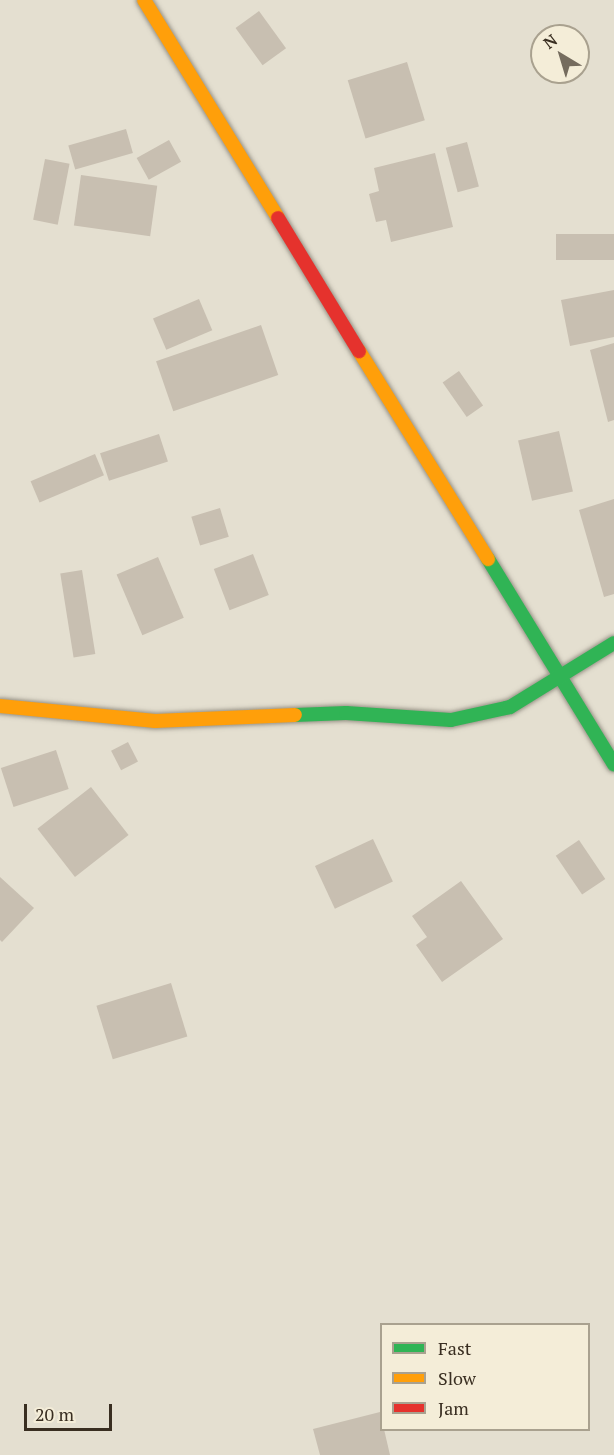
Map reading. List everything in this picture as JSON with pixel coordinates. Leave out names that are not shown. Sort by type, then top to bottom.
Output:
[{"type":"main road","points":[[144,0],[614,765]]},
{"type":"main road","points":[[0,706],[155,721],[346,713],[451,720],[510,707],[614,643]]},
{"type":"building","points":[[259,11],[286,48],[263,65],[236,28]]},
{"type":"building","points":[[407,62],[425,120],[366,138],[348,80]]},
{"type":"building","points":[[126,129],[133,153],[75,170],[68,146]]},
{"type":"building","points":[[169,140],[181,162],[149,180],[137,158]]},
{"type":"building","points":[[467,142],[479,186],[458,192],[446,148]]},
{"type":"building","points":[[435,153],[453,227],[391,242],[386,220],[376,222],[369,194],[379,191],[374,168]]},
{"type":"building","points":[[45,159],[70,164],[58,225],[33,220]]},
{"type":"building","points":[[81,175],[157,186],[150,236],[74,226]]},
{"type":"building","points":[[556,234],[614,234],[614,260],[556,260]]},
{"type":"building","points":[[614,290],[614,337],[570,346],[561,300]]},
{"type":"building","points":[[199,299],[212,330],[166,350],[153,319]]},
{"type":"building","points":[[261,325],[278,375],[173,411],[156,361]]},
{"type":"building","points":[[614,343],[614,420],[608,422],[590,350]]},
{"type":"building","points":[[459,371],[483,405],[467,417],[443,382]]},
{"type":"building","points":[[559,431],[573,491],[532,501],[518,440]]},
{"type":"building","points":[[159,434],[168,462],[109,481],[100,453]]},
{"type":"building","points":[[95,454],[104,475],[40,503],[31,481]]},
{"type":"building","points":[[614,499],[614,594],[604,597],[579,510]]},
{"type":"building","points":[[220,508],[229,537],[200,545],[191,517]]},
{"type":"building","points":[[253,554],[269,595],[230,610],[214,569]]},
{"type":"building","points":[[158,557],[184,618],[142,635],[117,575]]},
{"type":"building","points":[[82,570],[95,654],[74,657],[60,573]]},
{"type":"building","points":[[128,742],[138,762],[121,770],[111,751]]},
{"type":"building","points":[[56,750],[69,789],[14,807],[1,768]]},
{"type":"building","points":[[91,787],[129,835],[75,877],[37,829]]},
{"type":"building","points":[[373,839],[393,882],[335,909],[315,866]]},
{"type":"building","points":[[579,840],[605,879],[582,895],[556,856]]},
{"type":"building","points":[[0,877],[34,908],[2,942],[0,940]]},
{"type":"building","points":[[461,881],[503,939],[442,982],[416,945],[427,937],[412,916]]},
{"type":"building","points":[[171,983],[187,1037],[113,1059],[96,1006]]},
{"type":"building","points":[[380,1412],[380,1431],[384,1431],[390,1455],[320,1455],[313,1429]]},
{"type":"traffic: fast","points":[[488,559],[614,765]]},
{"type":"traffic: fast","points":[[295,715],[346,713],[451,720],[510,707],[614,643]]},
{"type":"traffic: slow","points":[[144,0],[278,218]]},
{"type":"traffic: slow","points":[[359,351],[488,559]]},
{"type":"traffic: slow","points":[[0,706],[155,721],[295,715]]},
{"type":"traffic: jam","points":[[278,218],[359,351]]}]
